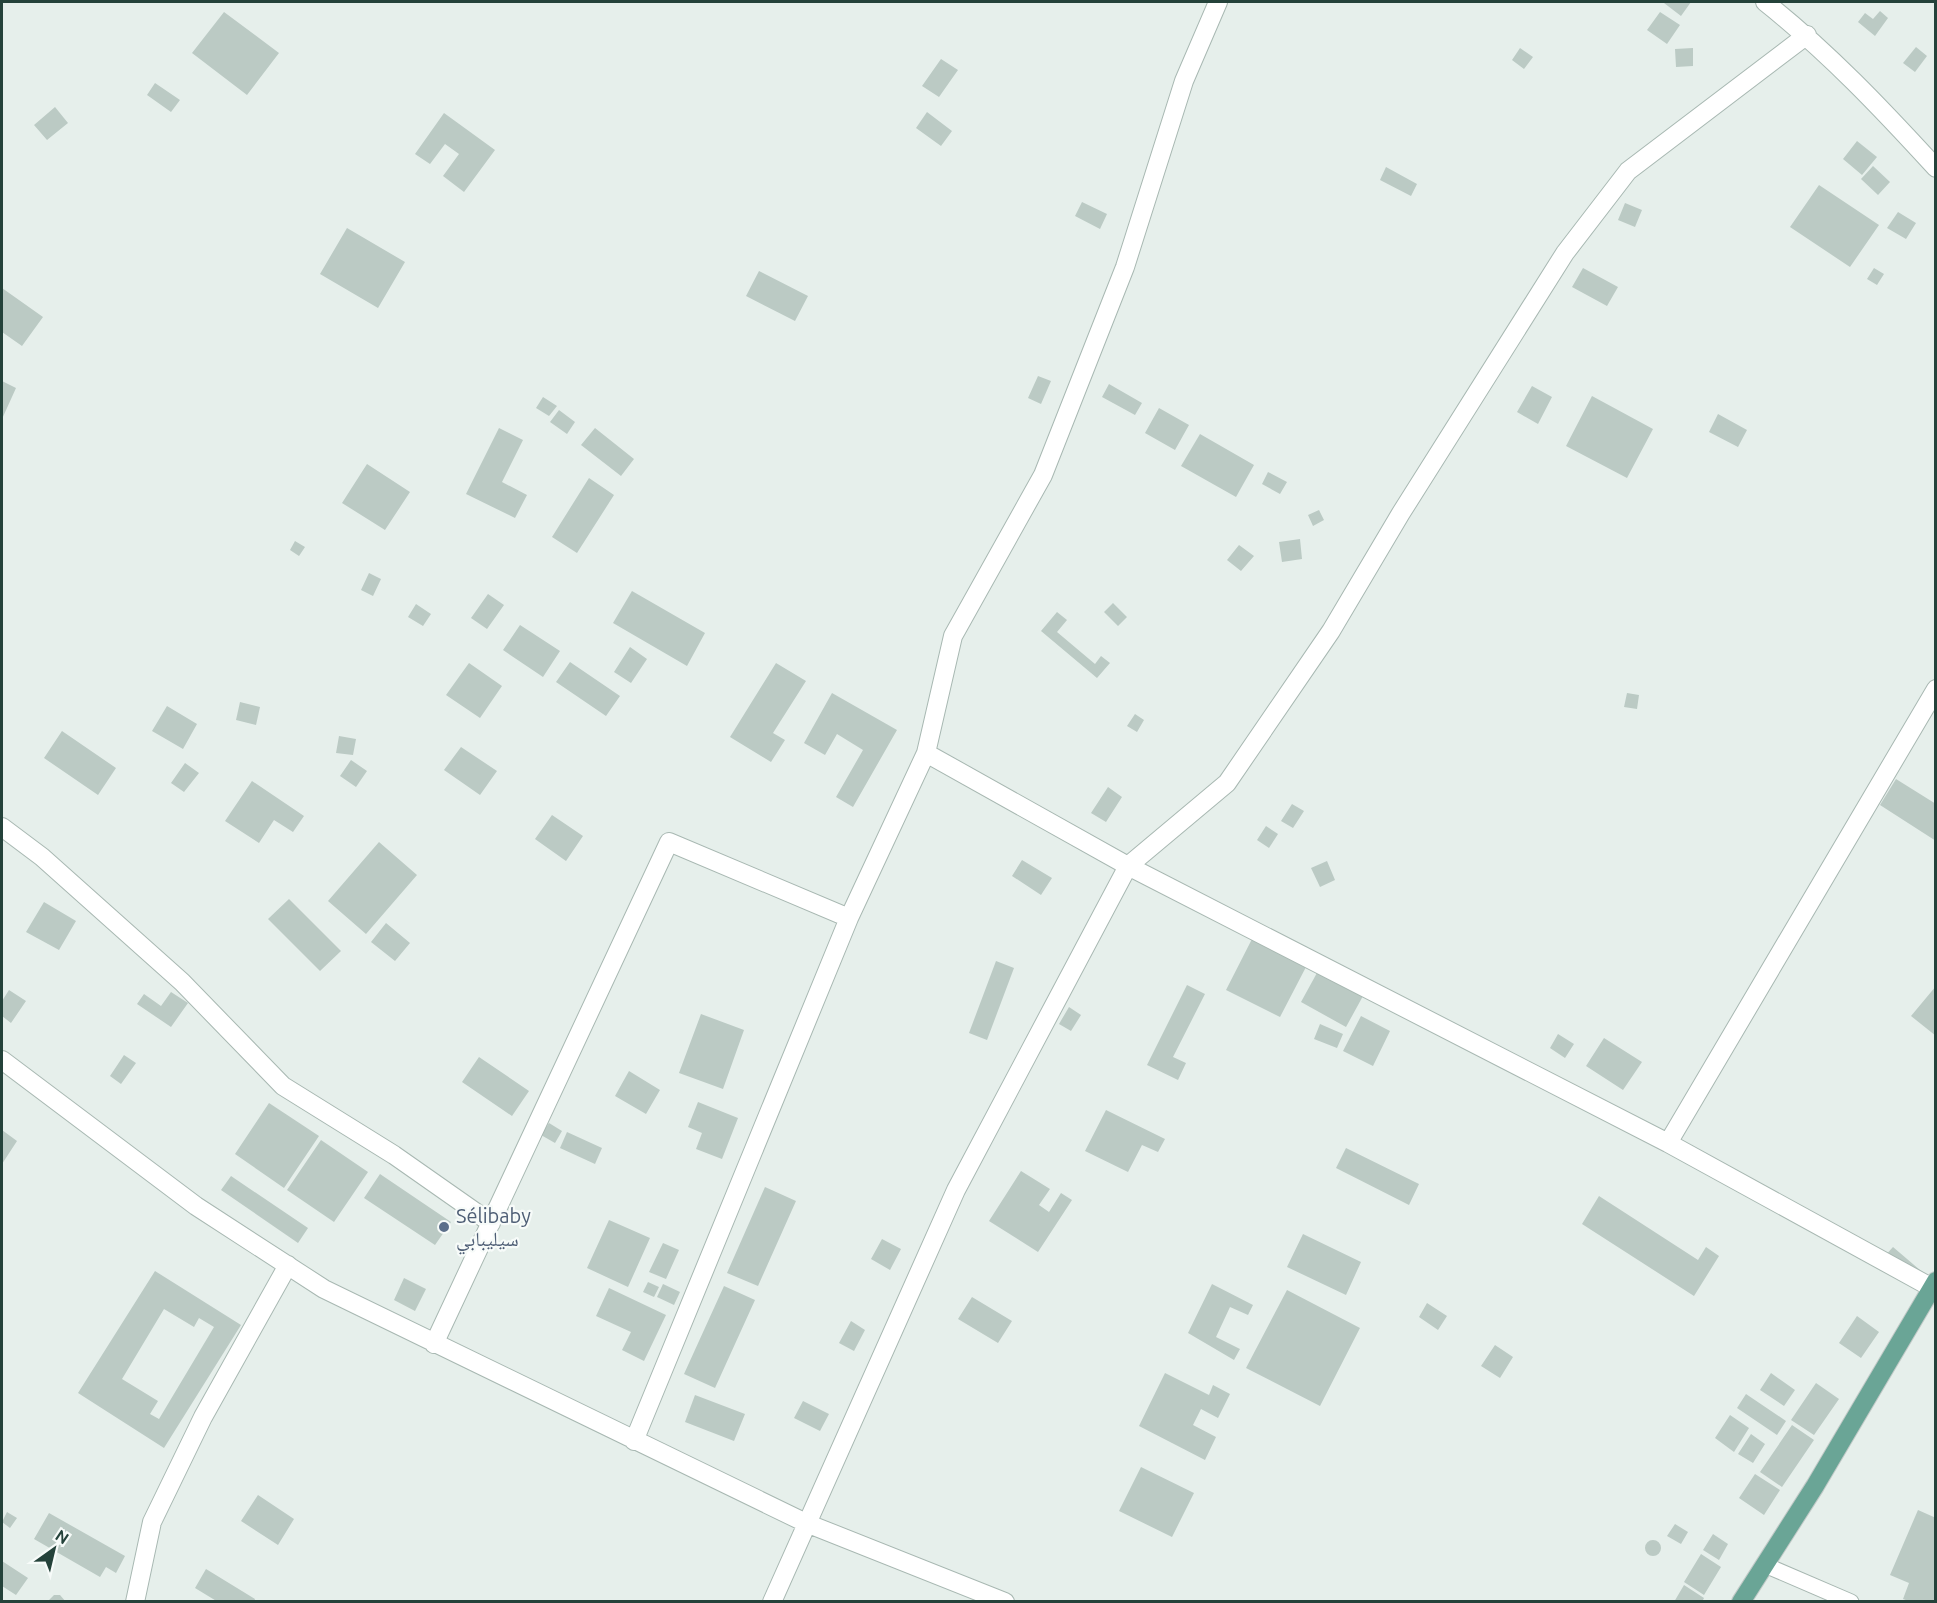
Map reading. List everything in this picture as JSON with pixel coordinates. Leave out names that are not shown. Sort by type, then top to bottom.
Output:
[{"type":"main road","points":[[1741,1602],[1815,1486],[1934,1286]]},
{"type":"street","points":[[634,1441],[849,918],[926,753],[953,636],[1043,475],[1125,267],[1184,81],[1218,2]]},
{"type":"street","points":[[1765,2],[1807,35],[1881,108],[1935,168]]},
{"type":"street","points":[[772,1602],[956,1190],[1128,866],[1227,783],[1331,631],[1401,513],[1565,253],[1628,171],[1807,35]]},
{"type":"street","points":[[1668,1143],[1935,688]]},
{"type":"street","points":[[926,753],[1128,866],[1668,1143],[1934,1286]]},
{"type":"street","points":[[2,827],[42,857],[182,982],[283,1086],[394,1155],[491,1223]]},
{"type":"street","points":[[434,1344],[669,842],[849,918]]},
{"type":"street","points":[[2,1060],[196,1206],[324,1289],[806,1523],[1005,1602]]},
{"type":"street","points":[[135,1602],[152,1522],[203,1417],[288,1265]]},
{"type":"lane","points":[[1765,1565],[1851,1602]]},
{"type":"building","points":[[1665,2],[1691,2],[1681,16]]},
{"type":"building","points":[[1880,11],[1888,18],[1875,36],[1858,22],[1865,13],[1873,19]]},
{"type":"building","points":[[224,12],[279,53],[247,95],[192,53]]},
{"type":"building","points":[[1660,12],[1680,25],[1667,44],[1647,30]]},
{"type":"building","points":[[1916,47],[1927,56],[1915,72],[1903,63]]},
{"type":"building","points":[[1520,48],[1533,57],[1524,69],[1512,60]]},
{"type":"building","points":[[1693,48],[1693,66],[1676,67],[1675,49]]},
{"type":"building","points":[[941,59],[958,70],[939,97],[922,86]]},
{"type":"building","points":[[155,83],[180,100],[171,112],[147,95]]},
{"type":"building","points":[[55,107],[68,123],[47,140],[34,125]]},
{"type":"building","points":[[927,112],[952,131],[941,146],[916,128]]},
{"type":"building","points":[[444,113],[495,150],[464,192],[443,176],[459,154],[445,144],[430,164],[415,154]]},
{"type":"building","points":[[1857,141],[1877,157],[1862,175],[1843,159]]},
{"type":"building","points":[[1873,166],[1890,182],[1878,195],[1861,179]]},
{"type":"building","points":[[1386,167],[1417,184],[1411,196],[1380,180]]},
{"type":"building","points":[[1819,185],[1879,225],[1850,267],[1790,227]]},
{"type":"building","points":[[1082,202],[1107,214],[1100,229],[1075,216]]},
{"type":"building","points":[[1625,203],[1642,210],[1635,227],[1618,220]]},
{"type":"building","points":[[1898,212],[1916,223],[1906,239],[1887,228]]},
{"type":"building","points":[[347,228],[405,262],[378,308],[320,274]]},
{"type":"building","points":[[1583,268],[1618,287],[1607,306],[1572,287]]},
{"type":"building","points":[[1874,268],[1884,274],[1877,285],[1867,279]]},
{"type":"building","points":[[759,271],[808,296],[795,321],[746,296]]},
{"type":"building","points":[[2,288],[43,317],[22,346],[2,332]]},
{"type":"building","points":[[1038,376],[1051,381],[1041,404],[1028,398]]},
{"type":"building","points":[[2,381],[16,388],[2,419]]},
{"type":"building","points":[[1109,384],[1142,403],[1135,415],[1102,397]]},
{"type":"building","points":[[1532,386],[1552,397],[1538,424],[1517,412]]},
{"type":"building","points":[[1592,396],[1653,429],[1627,478],[1566,446]]},
{"type":"building","points":[[543,397],[557,406],[549,416],[536,408]]},
{"type":"building","points":[[1159,408],[1189,425],[1175,450],[1145,433]]},
{"type":"building","points":[[559,410],[575,422],[567,434],[550,422]]},
{"type":"building","points":[[1718,414],[1747,430],[1738,447],[1709,432]]},
{"type":"building","points":[[499,428],[523,440],[502,482],[527,495],[515,518],[466,494]]},
{"type":"building","points":[[595,428],[634,459],[621,476],[581,445]]},
{"type":"building","points":[[1200,434],[1254,465],[1236,497],[1181,466]]},
{"type":"building","points":[[367,464],[410,492],[385,530],[342,503]]},
{"type":"building","points":[[1268,472],[1287,482],[1280,494],[1262,484]]},
{"type":"building","points":[[589,478],[614,495],[577,553],[552,537]]},
{"type":"building","points":[[1319,510],[1324,520],[1313,526],[1308,515]]},
{"type":"building","points":[[1300,539],[1302,559],[1282,562],[1279,542]]},
{"type":"building","points":[[295,541],[305,547],[299,556],[290,550]]},
{"type":"building","points":[[1239,545],[1254,556],[1241,571],[1227,560]]},
{"type":"building","points":[[369,573],[381,579],[373,596],[361,590]]},
{"type":"building","points":[[632,591],[705,633],[687,666],[613,623]]},
{"type":"building","points":[[488,594],[504,605],[487,629],[471,618]]},
{"type":"building","points":[[1113,603],[1127,617],[1118,626],[1104,612]]},
{"type":"building","points":[[416,604],[431,614],[423,626],[408,617]]},
{"type":"building","points":[[1057,612],[1067,620],[1057,632],[1095,664],[1101,656],[1110,663],[1097,678],[1041,631]]},
{"type":"building","points":[[520,625],[560,651],[543,677],[503,650]]},
{"type":"building","points":[[630,647],[647,659],[631,683],[614,672]]},
{"type":"building","points":[[570,662],[620,696],[606,716],[556,682]]},
{"type":"building","points":[[469,663],[502,686],[480,718],[446,695]]},
{"type":"building","points":[[776,663],[806,681],[773,733],[785,740],[771,762],[730,737]]},
{"type":"building","points":[[832,693],[897,730],[853,807],[836,797],[863,750],[837,734],[825,755],[804,743]]},
{"type":"building","points":[[1627,693],[1639,695],[1637,709],[1624,707]]},
{"type":"building","points":[[240,702],[260,707],[256,725],[236,720]]},
{"type":"building","points":[[167,706],[197,724],[183,749],[152,731]]},
{"type":"building","points":[[1135,714],[1144,720],[1137,732],[1127,726]]},
{"type":"building","points":[[62,731],[116,768],[98,795],[44,758]]},
{"type":"building","points":[[339,736],[356,739],[353,755],[336,753]]},
{"type":"building","points":[[461,747],[497,771],[480,795],[444,770]]},
{"type":"building","points":[[351,760],[367,771],[356,787],[340,776]]},
{"type":"building","points":[[185,763],[199,773],[184,792],[171,783]]},
{"type":"building","points":[[1896,779],[1936,804],[1936,841],[1880,805]]},
{"type":"building","points":[[252,781],[304,816],[293,832],[274,820],[259,843],[225,821]]},
{"type":"building","points":[[1108,787],[1122,797],[1106,822],[1091,813]]},
{"type":"building","points":[[1292,804],[1304,811],[1293,828],[1281,821]]},
{"type":"building","points":[[552,815],[583,836],[566,861],[535,839]]},
{"type":"building","points":[[1266,826],[1278,834],[1269,848],[1257,840]]},
{"type":"building","points":[[379,842],[417,875],[366,934],[328,901]]},
{"type":"building","points":[[1022,860],[1052,878],[1041,895],[1012,876]]},
{"type":"building","points":[[1327,861],[1335,880],[1320,887],[1311,868]]},
{"type":"building","points":[[289,899],[341,951],[320,971],[268,919]]},
{"type":"building","points":[[44,902],[76,921],[59,950],[26,932]]},
{"type":"building","points":[[386,923],[410,943],[395,961],[371,942]]},
{"type":"building","points":[[1252,939],[1306,967],[1280,1017],[1226,990]]},
{"type":"building","points":[[996,961],[1014,968],[987,1040],[969,1033]]},
{"type":"building","points":[[1318,971],[1363,996],[1346,1027],[1301,1002]]},
{"type":"building","points":[[1187,985],[1205,994],[1173,1057],[1186,1063],[1178,1080],[1147,1065]]},
{"type":"building","points":[[1936,986],[1936,1036],[1911,1016]]},
{"type":"building","points":[[9,990],[26,1001],[11,1023],[2,1016],[2,1001]]},
{"type":"building","points":[[171,992],[188,1003],[171,1027],[137,1004],[144,994],[161,1006]]},
{"type":"building","points":[[1069,1007],[1081,1015],[1071,1031],[1059,1024]]},
{"type":"building","points":[[701,1014],[744,1030],[723,1089],[679,1073]]},
{"type":"building","points":[[1361,1016],[1390,1031],[1373,1066],[1343,1051]]},
{"type":"building","points":[[1320,1024],[1343,1034],[1337,1048],[1314,1039]]},
{"type":"building","points":[[1558,1034],[1574,1044],[1565,1058],[1550,1048]]},
{"type":"building","points":[[1604,1038],[1642,1062],[1623,1090],[1586,1066]]},
{"type":"building","points":[[124,1055],[136,1063],[121,1084],[110,1076]]},
{"type":"building","points":[[479,1057],[529,1091],[512,1116],[462,1082]]},
{"type":"building","points":[[629,1071],[660,1090],[646,1114],[615,1096]]},
{"type":"building","points":[[698,1102],[738,1118],[722,1159],[696,1149],[702,1133],[688,1127]]},
{"type":"building","points":[[269,1103],[319,1136],[284,1188],[235,1154]]},
{"type":"building","points":[[1106,1110],[1165,1139],[1158,1152],[1142,1145],[1128,1172],[1085,1151]]},
{"type":"building","points":[[549,1123],[562,1131],[555,1143],[541,1135]]},
{"type":"building","points":[[2,1130],[17,1141],[2,1164]]},
{"type":"building","points":[[567,1132],[602,1148],[595,1164],[560,1148]]},
{"type":"building","points":[[321,1140],[368,1172],[334,1222],[287,1190]]},
{"type":"building","points":[[1346,1148],[1419,1184],[1409,1205],[1336,1168]]},
{"type":"building","points":[[1021,1171],[1050,1189],[1039,1205],[1049,1212],[1061,1193],[1072,1200],[1038,1252],[989,1221]]},
{"type":"building","points":[[380,1174],[451,1222],[435,1245],[364,1198]]},
{"type":"building","points":[[231,1176],[308,1228],[298,1243],[221,1190]]},
{"type":"building","points":[[765,1187],[796,1201],[758,1286],[727,1273]]},
{"type":"building","points":[[1599,1196],[1698,1260],[1706,1247],[1719,1256],[1694,1296],[1582,1224]]},
{"type":"building","points":[[609,1220],[650,1238],[628,1287],[587,1268]]},
{"type":"building","points":[[1303,1234],[1361,1262],[1346,1295],[1287,1267]]},
{"type":"building","points":[[882,1239],[901,1249],[890,1270],[871,1259]]},
{"type":"building","points":[[663,1243],[679,1250],[666,1279],[649,1272]]},
{"type":"building","points":[[1893,1247],[1927,1276],[1883,1258]]},
{"type":"building","points":[[155,1271],[241,1325],[164,1448],[78,1393]],"holes":[[[164,1309],[194,1327],[199,1318],[214,1327],[159,1419],[150,1414],[158,1401],[122,1379]]]},
{"type":"building","points":[[404,1278],[426,1289],[415,1311],[394,1300]]},
{"type":"building","points":[[648,1282],[659,1287],[654,1297],[643,1292]]},
{"type":"building","points":[[663,1284],[680,1292],[674,1305],[657,1297]]},
{"type":"building","points":[[1212,1284],[1253,1305],[1248,1315],[1230,1307],[1216,1337],[1240,1349],[1234,1360],[1188,1333]]},
{"type":"building","points":[[724,1286],[755,1300],[715,1388],[684,1374]]},
{"type":"building","points":[[609,1288],[666,1315],[644,1361],[622,1350],[631,1332],[596,1316]]},
{"type":"building","points":[[1287,1290],[1360,1328],[1320,1406],[1246,1368]]},
{"type":"building","points":[[972,1297],[1012,1321],[998,1343],[958,1319]]},
{"type":"building","points":[[1427,1303],[1447,1316],[1438,1330],[1419,1317]]},
{"type":"building","points":[[1857,1316],[1879,1332],[1861,1358],[1839,1343]]},
{"type":"building","points":[[851,1321],[865,1330],[854,1351],[839,1343]]},
{"type":"building","points":[[1495,1345],[1513,1357],[1500,1378],[1481,1366]]},
{"type":"building","points":[[1165,1373],[1209,1395],[1213,1385],[1230,1394],[1218,1418],[1201,1409],[1193,1425],[1216,1437],[1205,1460],[1139,1426]]},
{"type":"building","points":[[1771,1373],[1795,1390],[1784,1406],[1760,1390]]},
{"type":"building","points":[[1816,1383],[1839,1399],[1814,1435],[1791,1420]]},
{"type":"building","points":[[1746,1394],[1786,1421],[1777,1435],[1737,1408]]},
{"type":"building","points":[[695,1395],[745,1414],[734,1441],[685,1422]]},
{"type":"building","points":[[803,1401],[829,1414],[820,1431],[794,1418]]},
{"type":"building","points":[[1730,1415],[1749,1428],[1734,1452],[1715,1438]]},
{"type":"building","points":[[1792,1425],[1814,1440],[1782,1487],[1760,1472]]},
{"type":"building","points":[[1751,1434],[1765,1444],[1753,1463],[1738,1454]]},
{"type":"building","points":[[1141,1467],[1194,1493],[1172,1537],[1119,1511]]},
{"type":"building","points":[[1755,1474],[1780,1490],[1764,1515],[1739,1498]]},
{"type":"building","points":[[258,1495],[294,1519],[278,1545],[241,1521]]},
{"type":"building","points":[[1918,1510],[1936,1518],[1934,1602],[1911,1602],[1903,1599],[1909,1583],[1890,1575]]},
{"type":"building","points":[[7,1512],[17,1518],[10,1528],[2,1522]]},
{"type":"building","points":[[49,1513],[125,1556],[116,1573],[106,1567],[100,1577],[34,1539]]},
{"type":"building","points":[[1675,1524],[1688,1532],[1681,1544],[1667,1536]]},
{"type":"building","points":[[1713,1534],[1728,1544],[1719,1560],[1703,1550]]},
{"type":"building","points":[[1650,1540],[1656,1540],[1661,1548],[1659,1554],[1650,1556],[1645,1551],[1645,1545]]},
{"type":"building","points":[[1701,1554],[1721,1567],[1704,1595],[1684,1582]]},
{"type":"building","points":[[2,1561],[28,1578],[16,1595],[2,1586]]},
{"type":"building","points":[[206,1569],[255,1599],[254,1602],[218,1602],[195,1588]]},
{"type":"building","points":[[1684,1585],[1704,1598],[1702,1602],[1674,1602]]},
{"type":"building","points":[[54,1595],[60,1595],[66,1602],[47,1602]]},
{"type":"place","name":"Sélibaby سيليبابي","points":[[444,1227]]}]
